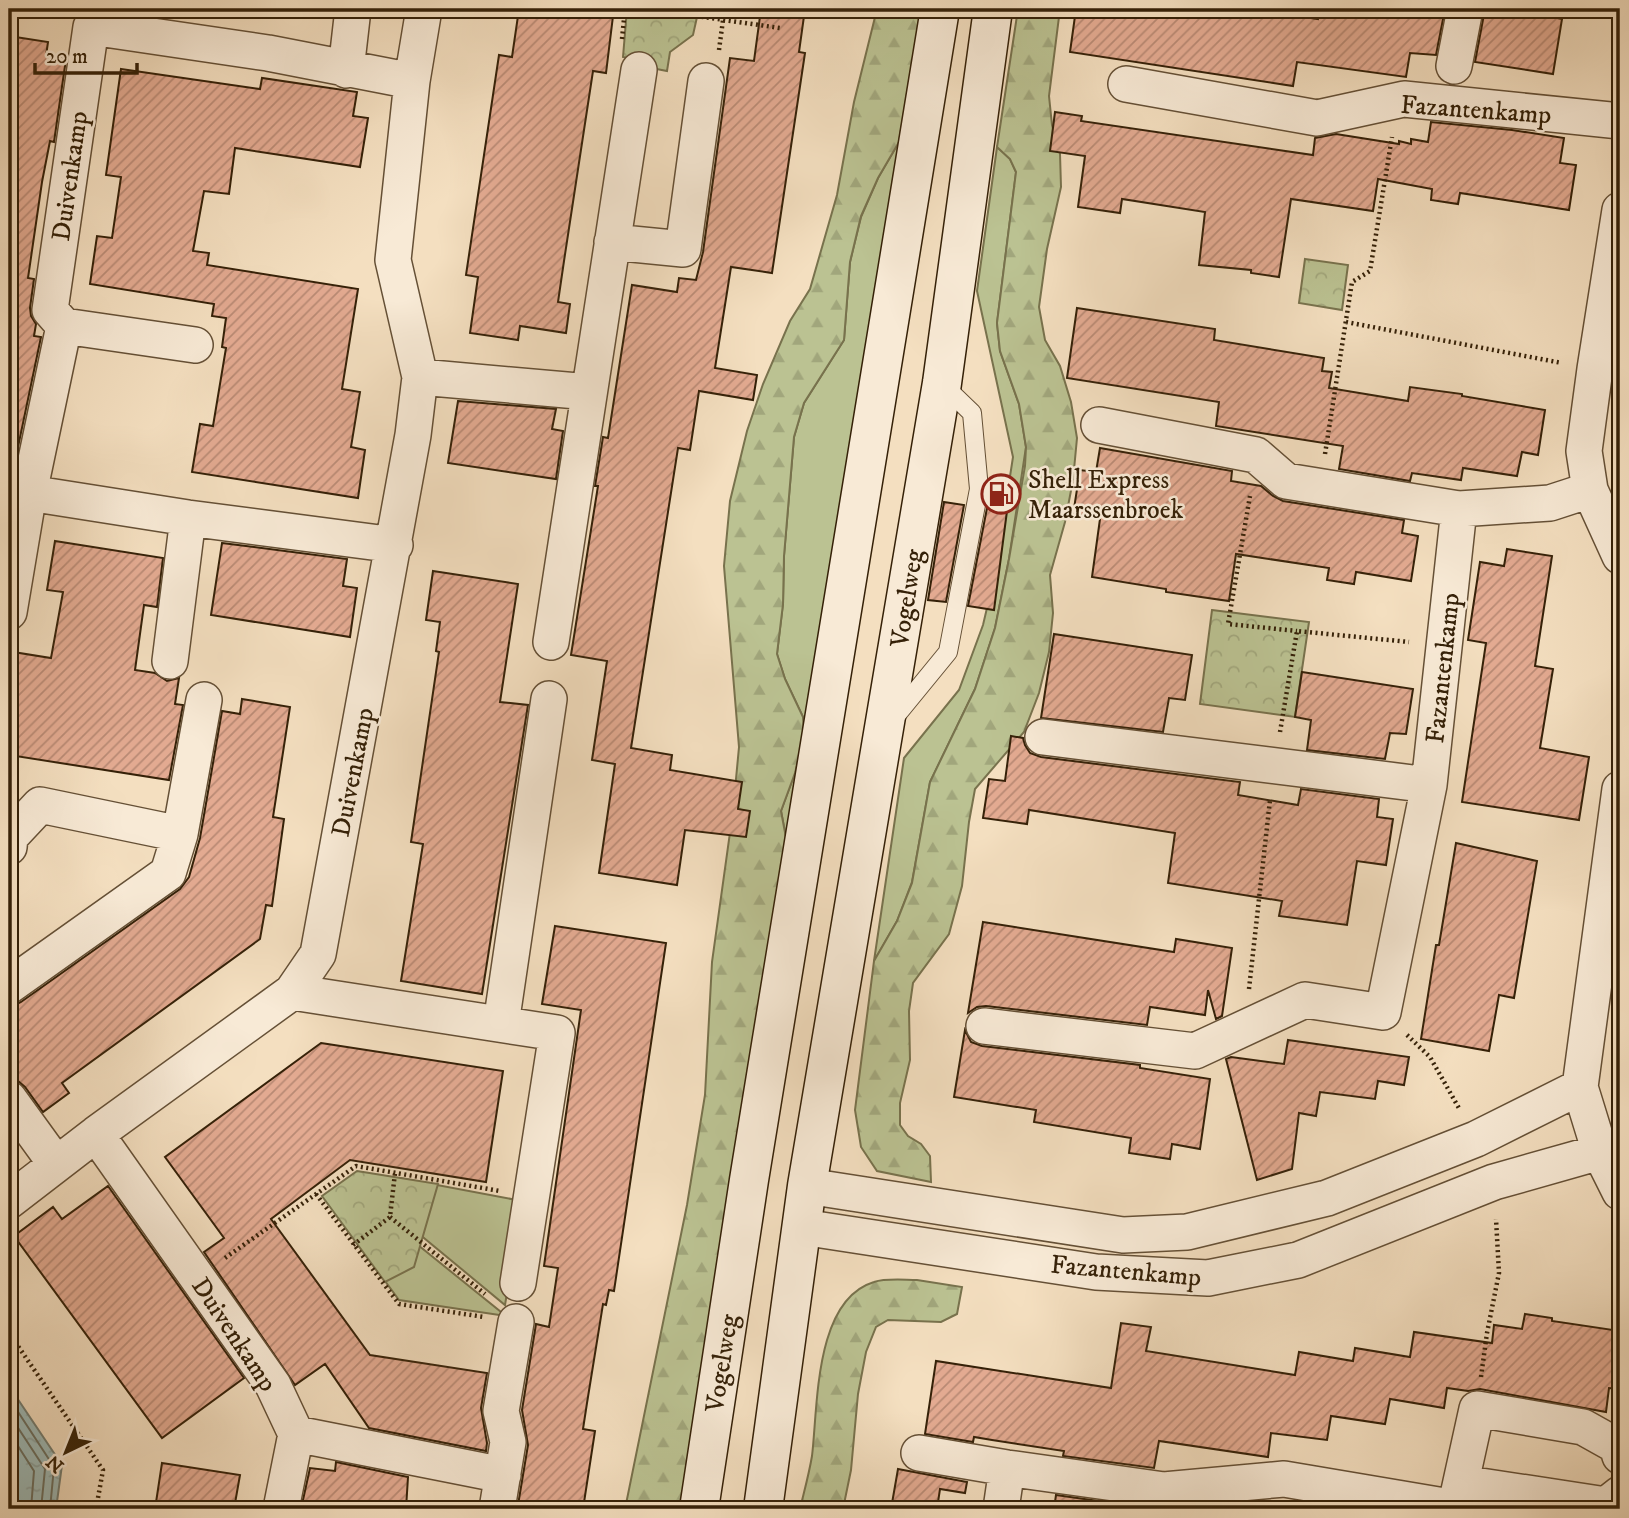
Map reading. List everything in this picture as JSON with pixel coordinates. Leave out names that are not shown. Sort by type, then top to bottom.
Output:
[{"type":"street","points":[[346,69],[353,9]]},
{"type":"street","name":"Duivenkamp","points":[[9,1201],[96,1134],[292,992],[318,954],[414,435],[420,377],[393,260],[412,81],[424,9]]},
{"type":"street","name":"Vogelweg","points":[[699,1509],[748,1180],[940,9]]},
{"type":"street","name":"Vogelweg","points":[[763,1509],[807,1186],[942,383],[993,9]]},
{"type":"street","name":"Fazantenkamp","points":[[1454,66],[1465,9]]},
{"type":"street","name":"Duivenkamp","points":[[64,326],[50,310],[91,27],[268,52],[412,81]]},
{"type":"street","points":[[551,642],[639,70]]},
{"type":"street","points":[[612,242],[682,249],[706,81]]},
{"type":"street","name":"Fazantenkamp","points":[[1126,84],[1317,118],[1404,99],[1620,121]]},
{"type":"street","points":[[1620,221],[1584,451],[1590,490],[1620,555]]},
{"type":"street","points":[[9,612],[29,493],[64,326],[195,345]]},
{"type":"street","points":[[420,377],[589,392]]},
{"type":"street","points":[[1099,425],[1256,455],[1286,481],[1459,509],[1550,503],[1590,490]]},
{"type":"street","points":[[29,493],[395,545]]},
{"type":"street","name":"Fazantenkamp","points":[[984,1026],[1195,1051],[1305,1000],[1382,1012],[1429,786],[1459,509]]},
{"type":"street","points":[[170,661],[188,517]]},
{"type":"street","points":[[501,1024],[549,699]]},
{"type":"street","points":[[9,986],[168,873],[180,834],[204,700]]},
{"type":"street","points":[[1043,737],[1429,786]]},
{"type":"street","points":[[1620,789],[1580,1087],[1600,1152],[1620,1192]]},
{"type":"street","points":[[9,847],[10,837],[40,806],[180,834]]},
{"type":"street","points":[[292,992],[557,1034],[532,1197],[510,1302],[502,1411],[508,1442],[497,1509]]},
{"type":"street","name":"Fazantenkamp","points":[[807,1186],[1123,1235],[1187,1232],[1327,1198],[1476,1139],[1580,1087]]},
{"type":"street","points":[[9,1099],[56,1164]]},
{"type":"street","name":"Duivenkamp","points":[[96,1134],[273,1385],[296,1434]]},
{"type":"street","name":"Fazantenkamp","points":[[802,1227],[1096,1272],[1208,1278],[1298,1260],[1494,1182],[1600,1152]]},
{"type":"street","points":[[748,1180],[807,1186]]},
{"type":"street","points":[[743,1217],[802,1227]]},
{"type":"street","points":[[1457,1500],[1477,1409],[1583,1427],[1617,1446],[1620,1456]]},
{"type":"street","points":[[281,1509],[296,1434],[503,1475]]},
{"type":"street","points":[[919,1453],[1164,1490],[1284,1479],[1457,1500],[1606,1504],[1620,1494]]},
{"type":"street","points":[[1000,1509],[1007,1468]]},
{"type":"lane","points":[[883,732],[948,652],[979,489],[972,412],[942,383]]},
{"type":"path","points":[[647,9],[780,29]]},
{"type":"path","points":[[1320,486],[1352,282],[1370,271],[1392,137],[1404,99]]},
{"type":"path","points":[[1346,322],[1595,369]]},
{"type":"path","points":[[1256,455],[1228,624],[1297,631]]},
{"type":"path","points":[[197,1278],[356,1166],[532,1197]]},
{"type":"path","points":[[353,1245],[390,1217],[395,1173]]},
{"type":"path","points":[[316,1194],[399,1304],[510,1302]]},
{"type":"path","points":[[390,1217],[510,1302]]},
{"type":"path","points":[[9,1333],[103,1470],[96,1509]]},
{"type":"green space","points":[[627,9],[697,17],[693,35],[670,52],[667,71],[641,66],[641,61],[623,57]]},
{"type":"green space","points":[[877,9],[921,9],[899,142],[878,178],[861,216],[850,262],[844,340],[804,403],[794,437],[777,654],[785,679],[803,717],[804,736],[795,773],[781,811],[787,843],[691,1509],[625,1509],[687,1205],[705,1095],[712,962],[739,747],[724,566],[730,501],[747,431],[763,384],[790,321],[810,289],[837,195],[854,102]]},
{"type":"green space","points":[[1018,9],[1060,9],[1049,96],[1052,125],[1060,154],[1061,187],[1047,249],[1039,307],[1045,340],[1060,366],[1071,402],[1077,438],[1065,522],[1050,575],[1053,613],[1049,652],[1039,693],[1024,732],[975,789],[962,886],[949,934],[913,983],[909,1011],[910,1060],[900,1103],[900,1125],[930,1156],[931,1182],[877,1171],[861,1147],[855,1110],[874,961],[897,921],[912,883],[930,782],[975,689],[995,628],[1025,466],[1026,447],[1019,404],[1000,351],[997,323],[1016,172],[1010,159],[997,147]]},
{"type":"green space","points":[[899,142],[787,843],[781,811],[795,773],[804,736],[803,717],[785,679],[777,654],[794,437],[804,403],[844,340],[850,262],[861,217],[878,178]]},
{"type":"green space","points":[[997,147],[1010,159],[1016,172],[997,323],[1000,351],[1019,404],[1026,447],[1009,559],[995,628],[975,689],[930,782],[912,882],[897,921],[874,961],[904,758],[959,690],[983,625],[995,574],[1013,457],[977,291]]},
{"type":"green space","points":[[1305,259],[1348,265],[1342,310],[1299,303]]},
{"type":"green space","points":[[1212,610],[1309,622],[1295,717],[1200,704]]},
{"type":"green space","points":[[357,1171],[438,1184],[414,1267],[385,1282],[322,1196]]},
{"type":"green space","points":[[400,1178],[522,1201],[505,1305],[395,1214]]},
{"type":"green space","points":[[392,1224],[506,1316],[399,1300],[360,1247]]},
{"type":"green space","points":[[917,1280],[962,1287],[957,1314],[941,1322],[888,1320],[876,1327],[866,1352],[858,1394],[851,1470],[843,1509],[800,1509],[812,1456],[823,1357],[840,1310],[854,1293],[874,1282]]},
{"type":"water","points":[[9,1386],[62,1465],[56,1509],[9,1509]]},
{"type":"building","points":[[519,9],[568,9],[613,16],[606,73],[593,71],[564,261],[558,302],[570,304],[566,333],[520,326],[518,340],[470,333],[478,277],[466,275],[499,55],[512,57]]},
{"type":"building","points":[[761,9],[805,9],[799,52],[805,53],[772,273],[731,267],[715,368],[757,375],[753,400],[699,391],[690,450],[678,448],[631,748],[672,755],[670,770],[742,782],[738,809],[750,811],[746,837],[685,830],[677,885],[599,873],[615,764],[592,760],[607,661],[571,655],[598,486],[595,486],[603,437],[608,438],[632,285],[677,292],[679,278],[696,280],[703,252],[730,58],[754,61]]},
{"type":"building","points":[[1076,9],[1123,17],[1125,9],[1253,9],[1318,19],[1320,9],[1445,9],[1436,55],[1410,53],[1406,77],[1297,62],[1293,86],[1070,52]]},
{"type":"building","points":[[1485,9],[1548,9],[1547,16],[1562,19],[1553,74],[1475,62]]},
{"type":"building","points":[[9,36],[48,42],[46,56],[66,59],[54,142],[50,141],[42,182],[28,278],[34,279],[30,308],[36,324],[34,336],[41,337],[18,447],[9,446]]},
{"type":"building","points":[[121,69],[260,89],[262,78],[357,92],[353,116],[368,118],[360,167],[235,148],[229,194],[204,191],[193,251],[209,253],[207,265],[358,289],[342,389],[360,392],[351,447],[365,450],[358,498],[192,472],[200,424],[213,426],[226,348],[222,347],[226,318],[212,316],[214,304],[90,284],[97,236],[112,238],[121,177],[106,175]]},
{"type":"building","points":[[1055,112],[1082,116],[1081,121],[1313,155],[1315,138],[1336,134],[1399,144],[1399,141],[1411,144],[1411,139],[1428,142],[1431,122],[1512,130],[1564,138],[1560,163],[1576,165],[1569,210],[1460,193],[1458,204],[1431,200],[1432,189],[1378,179],[1373,211],[1291,199],[1279,277],[1251,273],[1251,270],[1199,265],[1205,212],[1122,199],[1120,213],[1078,207],[1085,156],[1050,151]]},
{"type":"building","points":[[1077,308],[1215,329],[1214,340],[1324,358],[1322,371],[1332,372],[1329,388],[1408,401],[1410,387],[1545,410],[1538,455],[1522,452],[1517,476],[1463,468],[1461,480],[1412,473],[1410,481],[1339,469],[1343,446],[1216,426],[1219,402],[1067,378]]},
{"type":"building","points":[[458,401],[556,409],[552,429],[563,431],[556,479],[448,463]]},
{"type":"building","points":[[1100,448],[1232,471],[1231,481],[1261,486],[1283,501],[1404,520],[1402,533],[1418,536],[1411,581],[1356,572],[1354,584],[1327,580],[1329,568],[1236,554],[1229,601],[1092,577],[1100,519],[1073,515],[1080,470],[1096,472]]},
{"type":"building","points":[[944,502],[964,505],[946,602],[928,600]]},
{"type":"building","points":[[987,508],[1007,511],[994,610],[968,606]]},
{"type":"building","points":[[55,541],[163,558],[157,607],[144,605],[135,670],[155,673],[167,681],[179,678],[175,704],[183,705],[169,780],[9,755],[9,685],[13,652],[51,658],[63,592],[47,590]]},
{"type":"building","points":[[222,543],[347,559],[343,586],[357,588],[350,637],[211,615]]},
{"type":"building","points":[[1507,549],[1552,556],[1535,666],[1553,669],[1540,748],[1589,757],[1579,820],[1462,802],[1486,643],[1468,640],[1480,562],[1504,566]]},
{"type":"building","points":[[433,571],[518,584],[500,702],[528,705],[482,994],[401,981],[423,844],[411,842],[439,652],[436,651],[440,622],[426,620]]},
{"type":"building","points":[[1054,634],[1192,655],[1185,700],[1169,698],[1163,732],[1041,718]]},
{"type":"building","points":[[1302,672],[1413,689],[1406,734],[1390,733],[1385,759],[1307,750],[1311,720],[1295,717]]},
{"type":"building","points":[[242,699],[290,707],[273,817],[284,819],[272,906],[266,905],[260,939],[62,1083],[69,1093],[43,1112],[25,1087],[18,1081],[9,1079],[9,1008],[180,889],[189,877],[200,838],[222,711],[240,714]]},
{"type":"building","points":[[1011,736],[1023,738],[1030,753],[1041,757],[1240,782],[1238,795],[1298,805],[1301,789],[1379,799],[1377,817],[1393,819],[1386,865],[1357,861],[1347,925],[1279,916],[1282,901],[1168,883],[1175,833],[1029,810],[1027,824],[983,818],[989,779],[1005,781]]},
{"type":"building","points":[[1456,843],[1537,861],[1514,998],[1499,995],[1489,1051],[1421,1039]]},
{"type":"building","points":[[983,922],[1174,952],[1176,939],[1232,948],[1222,1016],[1216,1019],[1208,990],[1205,1015],[1150,1007],[1147,1025],[986,1006],[977,1007],[968,1013]]},
{"type":"building","points":[[555,926],[666,943],[614,1291],[609,1290],[606,1305],[603,1304],[583,1429],[595,1431],[583,1509],[530,1509],[518,1505],[528,1445],[522,1410],[536,1324],[549,1327],[558,1268],[544,1266],[581,1010],[542,1004]]},
{"type":"building","points":[[965,1030],[971,1042],[982,1046],[1140,1065],[1140,1068],[1210,1079],[1200,1149],[1172,1144],[1170,1159],[1129,1153],[1131,1138],[1034,1122],[1036,1110],[954,1097]]},
{"type":"building","points":[[1288,1040],[1409,1057],[1404,1085],[1378,1081],[1375,1099],[1320,1092],[1316,1116],[1299,1113],[1292,1169],[1257,1180],[1226,1059],[1231,1057],[1284,1064]]},
{"type":"building","points":[[321,1043],[503,1071],[486,1182],[350,1160],[271,1219],[370,1355],[487,1373],[481,1408],[486,1451],[369,1428],[325,1364],[295,1385],[204,1252],[224,1238],[165,1157]]},
{"type":"building","points":[[108,1186],[244,1378],[162,1438],[14,1236],[53,1207],[62,1219]]},
{"type":"building","points":[[1525,1314],[1552,1318],[1552,1321],[1620,1331],[1620,1389],[1609,1388],[1606,1412],[1480,1389],[1468,1391],[1447,1388],[1444,1408],[1390,1399],[1385,1424],[1331,1416],[1327,1440],[1271,1433],[1268,1457],[1159,1441],[1154,1468],[1063,1456],[1064,1451],[974,1437],[973,1442],[925,1434],[936,1361],[1111,1388],[1121,1323],[1151,1327],[1146,1351],[1295,1375],[1299,1352],[1353,1361],[1355,1348],[1410,1357],[1414,1332],[1492,1343],[1494,1325],[1522,1329]]},
{"type":"building","points":[[336,1462],[408,1477],[406,1509],[301,1509],[310,1468],[335,1471]]},
{"type":"building","points":[[162,1463],[240,1475],[234,1509],[155,1509]]},
{"type":"building","points":[[898,1469],[967,1482],[965,1493],[940,1489],[937,1509],[891,1509]]},
{"type":"building","points":[[1056,1495],[1148,1508],[1054,1509]]},
{"type":"place","name":"Shell Express Maarssenbroek","points":[[1001,494]]}]
